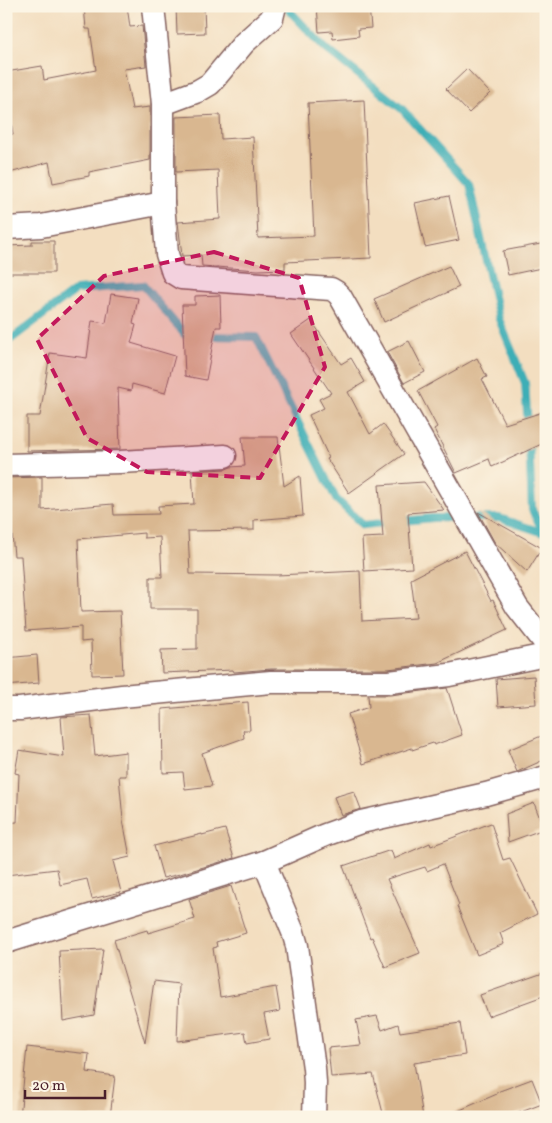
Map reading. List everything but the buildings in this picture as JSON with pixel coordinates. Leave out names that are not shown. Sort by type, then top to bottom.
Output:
[{"type":"street","points":[[153,6],[163,104],[163,203],[167,254],[173,273],[181,278],[331,289],[336,292],[517,607],[546,644]]},
{"type":"street","points":[[163,104],[198,91],[210,84],[244,43],[272,18],[275,6]]},
{"type":"street","points":[[6,228],[41,226],[163,203]]},
{"type":"street","points":[[6,464],[120,462],[224,456]]},
{"type":"street","points":[[6,709],[271,682],[389,682],[449,675],[546,655]]},
{"type":"street","points":[[6,942],[264,862],[361,822],[486,794],[546,778]]},
{"type":"street","points":[[264,862],[297,946],[314,1068],[314,1117]]},
{"type":"highlighted area","points":[[214,252],[299,278],[325,367],[260,478],[147,472],[87,438],[37,339],[104,276]]},
{"type":"waterway","points":[[285,6],[325,48],[402,109],[469,184],[499,319],[525,383],[528,427]]},
{"type":"waterway","points":[[6,343],[76,290],[143,285],[185,335],[190,335]]},
{"type":"waterway","points":[[204,336],[256,337],[336,499],[363,525],[433,518],[499,518],[544,533]]},
{"type":"waterway","points":[[529,441],[532,510],[544,533],[546,533]]}]
